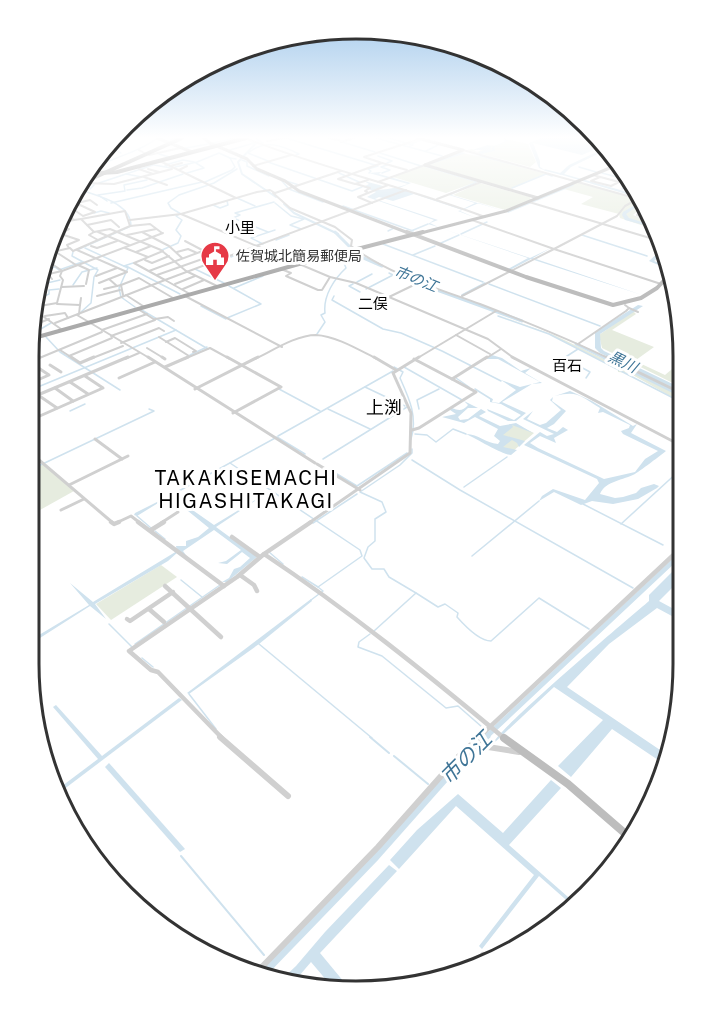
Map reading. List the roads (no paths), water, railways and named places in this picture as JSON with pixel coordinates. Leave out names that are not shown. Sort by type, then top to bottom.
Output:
[{"type":"main road","points":[[40,336],[299,264],[485,217],[531,203],[567,186]]},
{"type":"street","points":[[210,186],[236,198]]},
{"type":"street","points":[[286,186],[511,271],[603,303],[627,307],[638,312]]},
{"type":"street","points":[[273,193],[297,186]]},
{"type":"street","points":[[359,186],[370,190],[387,186]]},
{"type":"street","points":[[390,186],[485,217]]},
{"type":"street","points":[[437,200],[472,186]]},
{"type":"street","points":[[493,186],[538,198]]},
{"type":"street","points":[[599,186],[629,195]]},
{"type":"street","points":[[130,220],[182,215],[268,190],[290,208],[319,223],[335,227],[350,238],[352,250],[363,257],[419,282],[578,344],[673,389]]},
{"type":"street","points":[[370,190],[358,197],[373,203]]},
{"type":"street","points":[[44,316],[78,314],[186,271],[405,191]]},
{"type":"street","points":[[85,197],[97,205]]},
{"type":"street","points":[[78,203],[89,200]]},
{"type":"street","points":[[462,296],[617,216],[625,206],[633,202]]},
{"type":"street","points":[[531,203],[651,239]]},
{"type":"street","points":[[77,206],[95,212],[81,217]]},
{"type":"street","points":[[75,211],[95,232],[142,249],[152,263],[160,267]]},
{"type":"street","points":[[72,217],[125,211],[131,225],[150,238],[170,247],[182,259]]},
{"type":"street","points":[[182,215],[260,245],[330,277],[356,283],[466,328],[492,341],[519,361],[673,441]]},
{"type":"street","points":[[87,225],[111,220],[118,227]]},
{"type":"street","points":[[472,220],[661,284]]},
{"type":"street","points":[[99,222],[108,229],[162,250],[186,271],[217,286]]},
{"type":"street","points":[[50,273],[163,233],[150,224],[118,227],[88,235],[99,241]]},
{"type":"street","points":[[83,237],[66,245],[72,251],[78,250],[131,225]]},
{"type":"street","points":[[141,225],[155,236]]},
{"type":"street","points":[[127,235],[156,229]]},
{"type":"street","points":[[140,232],[143,241]]},
{"type":"street","points":[[68,236],[76,233]]},
{"type":"street","points":[[63,235],[77,240]]},
{"type":"street","points":[[90,245],[97,248],[118,240]]},
{"type":"street","points":[[149,271],[204,251],[185,241]]},
{"type":"street","points":[[136,252],[160,243]]},
{"type":"street","points":[[57,252],[70,248]]},
{"type":"street","points":[[125,248],[148,257]]},
{"type":"street","points":[[152,263],[188,249],[217,260]]},
{"type":"street","points":[[78,250],[127,272],[99,283]]},
{"type":"street","points":[[162,250],[134,264],[190,294]]},
{"type":"street","points":[[181,251],[189,256]]},
{"type":"street","points":[[57,252],[89,271],[85,285],[61,287]]},
{"type":"street","points":[[80,256],[86,254]]},
{"type":"street","points":[[157,275],[208,256]]},
{"type":"street","points":[[100,265],[106,262]]},
{"type":"street","points":[[53,265],[61,270]]},
{"type":"street","points":[[96,276],[117,268]]},
{"type":"street","points":[[281,269],[291,273],[286,276],[318,290],[322,290],[330,277]]},
{"type":"street","points":[[57,304],[61,287],[61,270]]},
{"type":"street","points":[[129,273],[173,298]]},
{"type":"street","points":[[174,284],[195,276]]},
{"type":"street","points":[[104,289],[139,278]]},
{"type":"street","points":[[109,279],[119,286]]},
{"type":"street","points":[[182,289],[204,280]]},
{"type":"street","points":[[578,344],[664,281]]},
{"type":"street","points":[[388,297],[419,282]]},
{"type":"street","points":[[119,286],[122,296],[143,306]]},
{"type":"street","points":[[134,288],[138,290]]},
{"type":"street","points":[[98,296],[119,290]]},
{"type":"street","points":[[184,295],[282,347]]},
{"type":"street","points":[[78,314],[81,298]]},
{"type":"street","points":[[43,306],[57,304]]},
{"type":"street","points":[[57,304],[67,313]]},
{"type":"street","points":[[54,323],[80,305]]},
{"type":"street","points":[[137,308],[157,319]]},
{"type":"street","points":[[414,430],[411,409],[393,373],[494,312]]},
{"type":"street","points":[[78,314],[130,349],[165,367],[166,371],[360,490]]},
{"type":"street","points":[[39,358],[102,330],[147,314]]},
{"type":"street","points":[[44,316],[61,329]]},
{"type":"street","points":[[69,356],[157,319],[168,317],[174,321]]},
{"type":"street","points":[[41,322],[49,319]]},
{"type":"street","points":[[59,350],[80,363],[159,328],[164,331]]},
{"type":"street","points":[[456,334],[490,354]]},
{"type":"street","points":[[197,388],[282,347],[316,335],[335,340],[397,369]]},
{"type":"street","points":[[137,337],[141,340]]},
{"type":"street","points":[[159,337],[188,356]]},
{"type":"street","points":[[166,342],[175,338],[196,351],[188,356]]},
{"type":"street","points":[[147,348],[165,359]]},
{"type":"street","points":[[165,367],[207,348],[280,389],[232,412]]},
{"type":"street","points":[[452,379],[501,349]]},
{"type":"street","points":[[39,394],[139,353]]},
{"type":"street","points":[[146,357],[156,353]]},
{"type":"street","points":[[118,358],[129,363]]},
{"type":"street","points":[[288,796],[220,737],[158,672],[151,670],[129,651],[221,584],[240,575],[262,556],[407,456],[410,453],[409,440],[414,430],[476,392],[414,359]]},
{"type":"street","points":[[119,378],[155,362]]},
{"type":"street","points":[[44,371],[52,366],[61,372]]},
{"type":"street","points":[[108,367],[113,369]]},
{"type":"street","points":[[39,368],[49,375],[39,379]]},
{"type":"street","points":[[102,369],[107,373]]},
{"type":"street","points":[[140,369],[145,371]]},
{"type":"street","points":[[126,375],[130,378]]},
{"type":"street","points":[[39,415],[103,387],[84,376]]},
{"type":"street","points":[[69,381],[88,394]]},
{"type":"street","points":[[54,388],[73,401]]},
{"type":"street","points":[[39,395],[57,408]]},
{"type":"street","points":[[95,439],[122,459]]},
{"type":"street","points":[[69,485],[128,456]]},
{"type":"street","points":[[39,461],[114,524],[131,516],[152,529],[177,552],[221,584]]},
{"type":"street","points":[[61,510],[84,499]]},
{"type":"street","points":[[152,529],[178,512]]},
{"type":"street","points":[[232,537],[374,632],[487,729],[529,754],[624,833]]},
{"type":"street","points":[[262,967],[372,854],[473,742],[673,555]]},
{"type":"street","points":[[240,575],[254,585],[257,591]]},
{"type":"street","points":[[165,586],[221,637]]},
{"type":"street","points":[[127,619],[130,621],[173,592]]},
{"type":"street","points":[[149,609],[164,622]]},
{"type":"street","points":[[473,742],[482,746],[529,754]]},
{"type":"water","points":[[383,186],[377,190],[405,186],[399,188],[463,209],[475,203],[449,195],[471,186],[451,195],[478,203],[460,211],[476,218],[458,211],[462,210],[414,194],[393,201],[379,197],[375,199],[438,220],[430,223],[438,227],[428,224],[434,220],[367,197],[376,192],[363,187]]},
{"type":"water","points":[[443,229],[530,258],[551,248],[533,258],[642,295],[531,259],[510,270],[508,269],[528,258]]},
{"type":"water","points":[[492,355],[502,358],[521,371],[531,368],[525,373],[542,383],[532,384],[540,382],[498,359],[486,359]]},
{"type":"water","points":[[501,380],[520,387],[532,384],[502,402],[526,413],[516,421],[508,421],[487,409],[514,420],[521,415],[501,404],[490,402],[490,398],[493,399],[492,402],[499,403],[516,390]]},
{"type":"water","points":[[570,391],[592,401],[633,426],[637,424],[631,433],[666,451],[635,474],[606,486],[600,494],[615,498],[636,493],[641,488],[654,484],[659,486],[657,488],[638,499],[613,504],[592,501],[581,505],[554,492],[539,501],[542,496],[553,489],[585,500],[599,483],[597,479],[524,445],[540,432],[547,436],[554,434],[523,419],[533,411],[527,419],[540,425],[546,423],[561,410],[550,400],[553,397],[552,401],[566,411],[547,428],[557,432],[563,427],[568,430],[554,438],[556,443],[540,436],[530,443],[538,448],[604,479],[635,472],[645,459],[658,451],[623,434],[621,431],[629,428],[630,425],[603,412],[598,413],[600,408],[583,397],[574,394],[555,396]]},
{"type":"water","points":[[464,401],[478,408],[468,408],[458,417],[460,420],[468,419],[481,409],[486,412],[479,416],[500,426],[516,423],[533,433],[512,425],[513,427],[503,435],[525,441],[519,447],[512,440],[503,447],[517,450],[511,455],[495,449],[466,434],[498,444],[500,441],[494,436],[498,429],[475,417],[464,423],[442,417],[456,414],[450,410],[464,408],[468,405]]},
{"type":"water","points":[[270,491],[216,527],[257,557],[227,582],[222,582],[229,578],[234,569],[250,558],[242,552],[227,564],[218,563],[226,561],[241,550],[214,530],[183,551],[188,558],[178,552],[168,561],[95,604],[106,619],[90,606],[39,639],[39,635],[89,605],[70,583],[93,602],[177,551],[176,546],[186,546],[186,541],[198,537],[209,528],[172,498],[163,500],[137,516],[134,515],[135,513],[171,495],[214,525]]},
{"type":"water","points":[[673,571],[673,587],[659,601],[673,609],[673,617],[657,608],[609,644],[567,687],[661,750],[658,760],[612,729],[571,777],[558,766],[603,720],[554,687],[493,744],[515,719],[649,601],[649,595]]},
{"type":"water","points":[[311,599],[312,601],[259,644],[189,694],[187,693]]},
{"type":"water","points":[[179,698],[182,700],[65,789],[63,785],[98,759],[53,707],[56,705],[102,756]]},
{"type":"water","points":[[109,763],[185,849],[180,852],[105,767]]},
{"type":"water","points":[[551,780],[561,788],[509,845],[569,898],[567,900],[539,876],[482,949],[479,946],[534,875],[456,806],[399,869],[390,860],[417,830],[458,794],[503,833]]},
{"type":"water","points":[[389,865],[397,871],[320,953],[343,980],[325,979],[311,962],[299,976],[288,973]]},
{"type":"waterway","points":[[90,189],[93,186]]},
{"type":"waterway","points":[[99,196],[125,191],[124,186]]},
{"type":"waterway","points":[[127,190],[149,186]]},
{"type":"waterway","points":[[113,202],[186,186]]},
{"type":"waterway","points":[[181,214],[171,208],[168,203],[179,195],[206,186]]},
{"type":"waterway","name":"市の江","points":[[259,186],[276,197]]},
{"type":"waterway","points":[[286,186],[289,189],[323,202]]},
{"type":"waterway","points":[[336,186],[352,191],[362,187]]},
{"type":"waterway","points":[[512,188],[518,186]]},
{"type":"waterway","points":[[508,212],[572,186]]},
{"type":"waterway","name":"黒川","points":[[601,186],[628,193]]},
{"type":"waterway","points":[[85,191],[99,196]]},
{"type":"waterway","points":[[99,196],[113,202]]},
{"type":"waterway","points":[[99,196],[107,201]]},
{"type":"waterway","points":[[237,198],[255,206]]},
{"type":"waterway","points":[[213,205],[220,208],[228,205],[227,201]]},
{"type":"waterway","points":[[77,250],[131,226],[125,211],[113,202]]},
{"type":"waterway","points":[[268,232],[233,218],[240,215],[235,213],[274,202]]},
{"type":"waterway","name":"市の江","points":[[275,203],[291,216],[304,219],[290,225],[301,229]]},
{"type":"waterway","name":"市の江","points":[[284,204],[294,213],[336,233]]},
{"type":"waterway","points":[[343,206],[412,231]]},
{"type":"waterway","name":"黒川","points":[[635,206],[624,215],[627,219],[644,224]]},
{"type":"waterway","points":[[94,213],[101,211],[109,213]]},
{"type":"waterway","points":[[162,250],[178,243],[181,236],[176,230],[182,220],[176,216],[178,215]]},
{"type":"waterway","points":[[461,234],[487,222]]},
{"type":"waterway","points":[[412,231],[428,224]]},
{"type":"waterway","points":[[388,231],[394,228]]},
{"type":"waterway","points":[[263,244],[251,238],[275,230]]},
{"type":"waterway","name":"市の江","points":[[336,233],[359,256],[382,266]]},
{"type":"waterway","points":[[276,240],[289,235]]},
{"type":"waterway","points":[[441,243],[459,235]]},
{"type":"waterway","points":[[582,235],[647,256]]},
{"type":"waterway","points":[[231,257],[260,244]]},
{"type":"waterway","points":[[383,244],[483,282]]},
{"type":"waterway","points":[[413,255],[435,246]]},
{"type":"waterway","points":[[85,248],[128,268],[119,288],[121,297],[135,307]]},
{"type":"waterway","points":[[73,252],[72,256],[95,268]]},
{"type":"waterway","points":[[317,334],[325,322],[321,315],[325,313],[328,294],[337,277],[346,268],[344,263],[349,261],[353,252]]},
{"type":"waterway","name":"黒川","points":[[657,256],[651,261],[659,265]]},
{"type":"waterway","points":[[52,268],[55,267],[59,270],[82,262]]},
{"type":"waterway","points":[[124,266],[133,263]]},
{"type":"waterway","points":[[126,266],[180,294]]},
{"type":"waterway","points":[[73,285],[82,272],[95,268]]},
{"type":"waterway","points":[[81,312],[91,303],[94,277],[98,270],[95,268]]},
{"type":"waterway","points":[[195,269],[224,283]]},
{"type":"waterway","points":[[366,289],[393,275],[389,273]]},
{"type":"waterway","points":[[357,282],[372,274]]},
{"type":"waterway","points":[[234,288],[263,276]]},
{"type":"waterway","points":[[48,283],[60,280]]},
{"type":"waterway","points":[[462,295],[485,283]]},
{"type":"waterway","points":[[353,284],[349,286],[360,292]]},
{"type":"waterway","points":[[489,284],[600,326]]},
{"type":"waterway","points":[[227,318],[261,304],[229,286]]},
{"type":"waterway","points":[[45,296],[49,294],[49,290],[59,289]]},
{"type":"waterway","name":"市の江","points":[[437,290],[522,321]]},
{"type":"waterway","points":[[334,296],[332,300],[383,329],[401,333],[442,351],[501,381]]},
{"type":"waterway","points":[[201,306],[226,319]]},
{"type":"waterway","name":"黒川","points":[[640,306],[597,333],[598,348],[673,386]]},
{"type":"waterway","points":[[140,309],[176,330]]},
{"type":"waterway","name":"市の江","points":[[498,316],[549,334],[673,398]]},
{"type":"waterway","points":[[41,329],[51,323]]},
{"type":"waterway","points":[[85,368],[176,330]]},
{"type":"waterway","points":[[176,330],[206,348]]},
{"type":"waterway","points":[[46,337],[60,352],[85,368]]},
{"type":"waterway","name":"市の江","points":[[576,344],[607,359]]},
{"type":"waterway","points":[[190,355],[206,348]]},
{"type":"waterway","points":[[578,349],[564,358],[590,372],[586,378]]},
{"type":"waterway","name":"市の江","points":[[604,357],[673,391]]},
{"type":"waterway","points":[[394,367],[403,372],[400,378],[412,408],[414,423],[411,439]]},
{"type":"waterway","points":[[404,367],[462,400]]},
{"type":"waterway","points":[[39,387],[85,368]]},
{"type":"waterway","points":[[85,368],[120,390]]},
{"type":"waterway","points":[[278,436],[393,371]]},
{"type":"waterway","points":[[456,378],[469,387]]},
{"type":"waterway","points":[[365,387],[405,406]]},
{"type":"waterway","points":[[279,389],[320,411]]},
{"type":"waterway","points":[[419,409],[417,400],[439,389]]},
{"type":"waterway","points":[[475,389],[491,399]]},
{"type":"waterway","points":[[70,411],[85,404]]},
{"type":"waterway","points":[[323,459],[407,407]]},
{"type":"waterway","points":[[39,466],[154,411],[149,409]]},
{"type":"waterway","points":[[328,409],[370,429]]},
{"type":"waterway","points":[[415,434],[427,435],[436,442],[453,429],[466,434]]},
{"type":"waterway","points":[[177,492],[277,437],[305,454]]},
{"type":"waterway","points":[[412,449],[412,453],[400,465],[360,492],[382,502],[386,512],[375,519],[375,541],[368,547],[364,558],[372,569],[384,569],[389,577],[416,593]]},
{"type":"waterway","points":[[337,474],[357,486],[407,453]]},
{"type":"waterway","points":[[464,487],[507,457]]},
{"type":"waterway","points":[[412,460],[515,521]]},
{"type":"waterway","points":[[230,463],[316,521]]},
{"type":"waterway","points":[[621,524],[673,476]]},
{"type":"waterway","points":[[316,521],[357,494]]},
{"type":"waterway","points":[[515,521],[539,501]]},
{"type":"waterway","points":[[583,504],[621,524]]},
{"type":"waterway","points":[[137,516],[151,528]]},
{"type":"waterway","points":[[313,523],[316,521]]},
{"type":"waterway","points":[[316,521],[360,550],[362,556],[318,587]]},
{"type":"waterway","points":[[472,556],[515,521]]},
{"type":"waterway","points":[[515,521],[633,588]]},
{"type":"waterway","points":[[621,524],[663,545]]},
{"type":"waterway","points":[[155,531],[165,539]]},
{"type":"waterway","points":[[269,552],[283,564]]},
{"type":"waterway","name":"市の江","points":[[485,738],[673,561]]},
{"type":"waterway","points":[[302,577],[318,587]]},
{"type":"waterway","points":[[181,580],[202,597]]},
{"type":"waterway","points":[[135,644],[220,585]]},
{"type":"waterway","points":[[311,600],[323,591],[318,587]]},
{"type":"waterway","points":[[374,631],[416,593]]},
{"type":"waterway","points":[[416,593],[438,607],[445,604],[458,613],[457,617],[468,629],[486,640],[491,641],[539,598],[589,629]]},
{"type":"waterway","points":[[109,624],[132,647]]},
{"type":"waterway","points":[[370,634],[359,642],[358,647],[382,656],[446,708],[458,706],[490,734]]},
{"type":"waterway","points":[[259,644],[372,738]]},
{"type":"waterway","points":[[142,658],[153,667]]},
{"type":"waterway","points":[[189,694],[216,729]]},
{"type":"waterway","points":[[370,737],[389,753]]},
{"type":"waterway","name":"市の江","points":[[268,968],[376,857],[462,760],[487,737]]},
{"type":"waterway","points":[[394,756],[428,784]]},
{"type":"waterway","points":[[181,856],[264,955]]},
{"type":"place","name":"佐賀城北簡易郵便局","points":[[215,282]]},
{"type":"district","name":"小里","points":[[240,228]]},
{"type":"district","name":"二俣","points":[[373,304]]},
{"type":"district","name":"百石","points":[[567,366]]},
{"type":"district","name":"上渕","points":[[384,408]]},
{"type":"district","name":"TAKAKISEMACHI HIGASHITAKAGI","points":[[246,490]]}]
